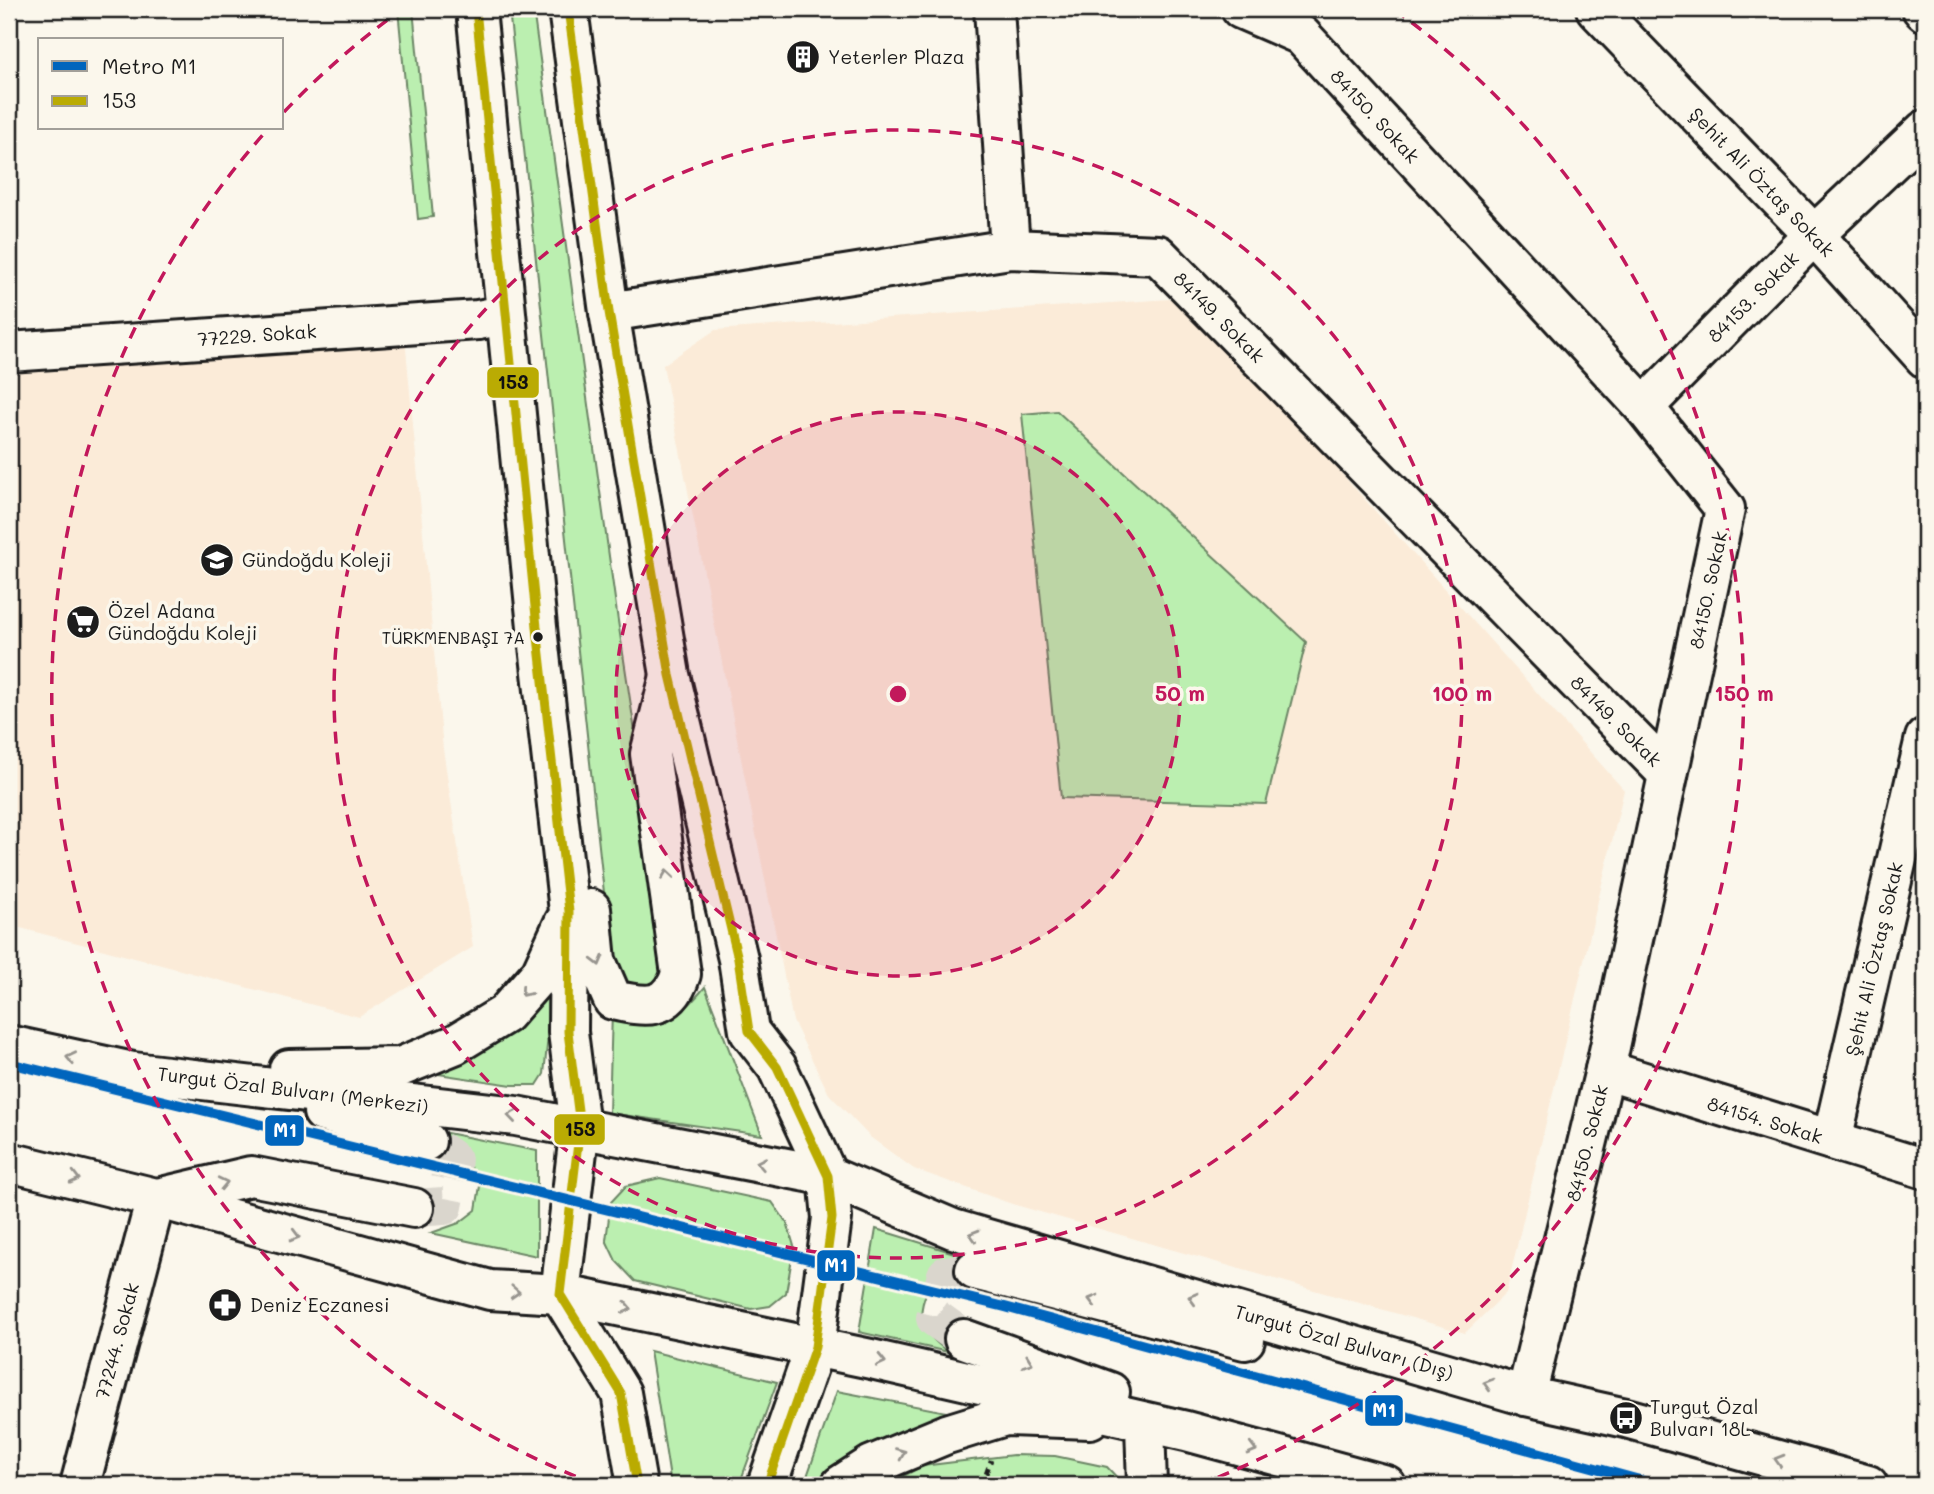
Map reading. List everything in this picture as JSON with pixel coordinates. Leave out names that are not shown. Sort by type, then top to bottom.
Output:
[{"type":"main road","points":[[476,9],[569,911],[568,1032],[580,1126],[560,1294],[621,1392],[637,1485]]},
{"type":"main road","points":[[568,9],[610,312],[670,675],[738,959],[749,1031],[777,1067],[828,1176],[832,1217],[815,1347],[767,1485]]},
{"type":"main road","points":[[995,9],[1010,249]]},
{"type":"main road","name":"84150. Sokak","points":[[1241,9],[1301,35],[1644,407],[1725,509],[1605,1070],[1526,1396]]},
{"type":"main road","name":"Şehit Ali Öztaş Sokak","points":[[1596,9],[1814,235],[1925,358]]},
{"type":"main road","name":"84153. Sokak","points":[[1644,407],[1814,235],[1925,130]]},
{"type":"main road","name":"84149. Sokak","points":[[610,312],[1010,249],[1158,255],[1668,774]]},
{"type":"main road","points":[[506,315],[536,380],[596,961],[613,1000],[640,1006],[663,1002],[676,990],[681,974],[650,754],[670,675]]},
{"type":"main road","name":"77229. Sokak","points":[[9,352],[478,320],[506,315]]},
{"type":"main road","name":"Şehit Ali Öztaş Sokak","points":[[1832,1140],[1925,737]]},
{"type":"main road","points":[[133,1072],[400,1067],[454,1045],[505,1014],[541,973],[569,911]]},
{"type":"main road","name":"Turgut Özal Bulvarı (Merkezi)","points":[[9,1045],[133,1072],[516,1116],[580,1126],[828,1176]]},
{"type":"main road","name":"84154. Sokak","points":[[1605,1070],[1925,1169]]},
{"type":"main road","points":[[133,1072],[268,1097],[426,1141]]},
{"type":"main road","points":[[9,1162],[156,1198],[490,1290],[560,1294],[815,1347],[1186,1431],[1386,1485]]},
{"type":"main road","points":[[156,1198],[251,1176],[414,1208]]},
{"type":"main road","name":"Turgut Özal Bulvarı (Dış)","points":[[828,1176],[953,1229],[1526,1396],[1626,1418],[1868,1485]]},
{"type":"main road","name":"77244. Sokak","points":[[80,1485],[156,1198]]},
{"type":"main road","points":[[975,1270],[1266,1345],[1376,1351]]},
{"type":"main road","points":[[964,1339],[1163,1412],[1186,1431]]},
{"type":"main road","points":[[841,1485],[872,1465],[947,1434],[1005,1416],[1094,1419],[1186,1431]]},
{"type":"main road","points":[[1144,1425],[1147,1485]]},
{"type":"path","points":[[982,1485],[991,1459]]},
{"type":"shaded area","points":[[1185,298],[1624,790],[1506,1293],[1465,1333],[1012,1204],[914,1169],[870,1137],[829,1094],[793,1021],[663,365],[715,330]]},
{"type":"shaded area","name":"Gündoğdu Koleji","points":[[405,338],[443,749],[473,947],[359,1017],[9,925],[9,371]]},
{"type":"green space","points":[[398,9],[413,9],[433,217],[418,219]]},
{"type":"green space","points":[[509,9],[533,9],[618,621],[670,960],[665,978],[649,993],[619,990],[612,967]]},
{"type":"green space","points":[[1057,411],[1306,642],[1266,804],[1061,798],[1022,414]]},
{"type":"green space","points":[[554,979],[544,1074],[537,1085],[512,1085],[438,1074],[509,1035]]},
{"type":"green space","points":[[705,987],[762,1135],[609,1113],[612,1012],[643,1021],[664,1021],[683,1010]]},
{"type":"green space","points":[[442,1132],[537,1151],[537,1256],[431,1233],[459,1223],[476,1210],[480,1186],[466,1159]]},
{"type":"green space","points":[[660,1178],[772,1202],[787,1223],[794,1246],[786,1293],[770,1306],[751,1309],[635,1281],[616,1261],[606,1240],[611,1202],[626,1186]]},
{"type":"green space","points":[[876,1229],[974,1259],[941,1271],[924,1300],[923,1324],[930,1336],[948,1352],[859,1332]]},
{"type":"green space","points":[[650,1351],[777,1382],[739,1485],[671,1485]]},
{"type":"green space","points":[[837,1391],[957,1414],[870,1452],[820,1485],[804,1485]]},
{"type":"green space","points":[[1013,1455],[1055,1456],[1107,1467],[1124,1485],[887,1485],[922,1466]]},
{"type":"tunnel","points":[[414,1208],[444,1206],[453,1160],[426,1141]]},
{"type":"tunnel","points":[[964,1339],[935,1318],[946,1275],[975,1270]]},
{"type":"metro line","name":"M1","points":[[9,1063],[1005,1307],[1658,1485]]},
{"type":"transit line","name":"153","points":[[476,9],[538,637],[569,911],[568,1032],[580,1126],[560,1294],[621,1393],[637,1485]]},
{"type":"transit line","name":"153","points":[[568,9],[609,312],[670,675],[738,959],[749,1031],[777,1067],[828,1176],[832,1218],[815,1347],[767,1485]]},
{"type":"place","name":"Yeterler Plaza","points":[[803,57]]},
{"type":"place","name":"Gündoğdu Koleji","points":[[217,560]]},
{"type":"place","name":"Özel Adana Gündoğdu Koleji","points":[[83,622]]},
{"type":"place","name":"TÜRKMENBAŞI 7A","points":[[538,637]]},
{"type":"place","name":"Deniz Eczanesi","points":[[225,1305]]},
{"type":"place","name":"Turgut Özal Bulvarı 18L","points":[[1626,1418]]}]
